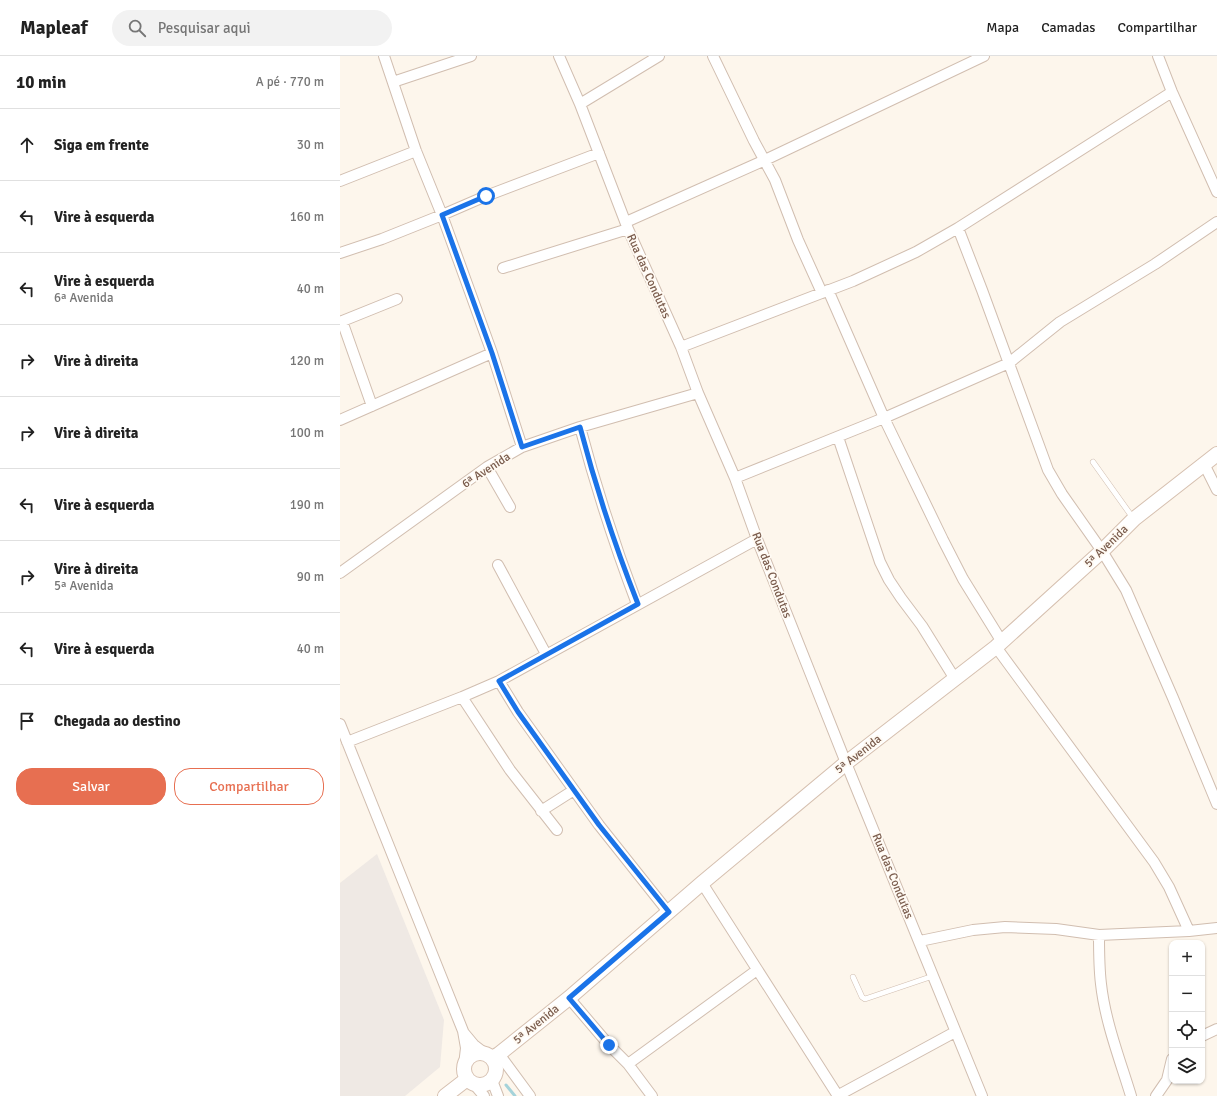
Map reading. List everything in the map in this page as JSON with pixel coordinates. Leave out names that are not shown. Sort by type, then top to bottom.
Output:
[{"type":"street","points":[[384,56],[416,151],[442,215],[492,353],[522,447]]},
{"type":"street","points":[[393,82],[471,56]]},
{"type":"street","name":"Rua das Condutas","points":[[559,56],[580,104],[627,226],[681,347],[698,393],[735,478],[757,539],[846,764],[920,941],[955,1032],[982,1096]]},
{"type":"street","points":[[580,104],[659,56]]},
{"type":"street","points":[[714,56],[754,141],[775,180],[798,240],[825,291],[884,418],[963,579],[999,645],[1154,862],[1169,888],[1188,930]]},
{"type":"street","points":[[503,268],[627,226],[984,56]]},
{"type":"street","points":[[1158,56],[1172,92],[1217,190]]},
{"type":"street","points":[[681,347],[853,281],[916,252],[958,228],[1172,92]]},
{"type":"street","points":[[340,181],[416,151]]},
{"type":"street","points":[[340,253],[382,239],[599,153]]},
{"type":"street","points":[[735,478],[884,418],[1008,362],[1060,322],[1155,264],[1217,222]]},
{"type":"street","points":[[958,228],[1048,470],[1074,513],[1102,551],[1131,601],[1179,711],[1217,804]]},
{"type":"street","points":[[372,406],[341,321],[397,299]]},
{"type":"street","points":[[340,420],[492,353]]},
{"type":"street","name":"6ª Avenida","points":[[340,574],[487,467],[522,447],[580,427],[698,393]]},
{"type":"street","points":[[580,427],[599,496],[620,559],[638,604]]},
{"type":"street","points":[[838,437],[880,562],[889,580],[922,626],[955,678]]},
{"type":"street","name":"5ª Avenida","points":[[492,1056],[569,998],[702,883],[846,764],[999,645],[1102,551],[1134,519],[1217,454]]},
{"type":"street","points":[[1204,464],[1217,490]]},
{"type":"street","points":[[487,467],[510,507]]},
{"type":"street","points":[[347,742],[499,681],[757,539]]},
{"type":"street","points":[[498,565],[546,654]]},
{"type":"street","points":[[499,681],[518,712],[599,825],[669,912]]},
{"type":"street","points":[[462,697],[510,770],[557,830]]},
{"type":"street","points":[[340,726],[463,1031],[468,1076],[484,1096]]},
{"type":"street","points":[[541,811],[574,790]]},
{"type":"street","points":[[702,883],[838,1096],[955,1032]]},
{"type":"street","points":[[920,941],[973,930],[1006,927],[1056,929],[1099,935],[1217,928]]},
{"type":"street","points":[[1099,935],[1100,983],[1102,995],[1131,1096]]},
{"type":"street","points":[[628,1064],[757,970]]},
{"type":"street","points":[[569,998],[609,1045],[628,1064],[652,1096]]},
{"type":"street","points":[[1205,1035],[1217,1029]]},
{"type":"street","points":[[463,1031],[474,1045],[492,1056],[530,1096]]},
{"type":"street","points":[[445,1096],[468,1076],[469,1057],[478,1053],[492,1056]]},
{"type":"street","points":[[492,1056],[496,1067],[493,1083],[498,1096]]},
{"type":"street","points":[[1156,1096],[1167,1080],[1169,1072]]},
{"type":"street","points":[[468,1076],[478,1085],[487,1083],[494,1076]]},
{"type":"lane","points":[[1093,462],[1134,519]]},
{"type":"lane","points":[[853,978],[862,997],[866,999],[933,976]]},
{"type":"shaded area","points":[[377,854],[444,1020],[440,1067],[405,1096],[340,1096],[340,883]]},
{"type":"waterway","points":[[506,1085],[515,1096]]},
{"type":"route","points":[[486,196],[442,215],[492,353],[522,447],[580,427],[599,496],[620,559],[638,604],[499,681],[518,712],[599,825],[669,912],[569,998],[609,1045]]}]
